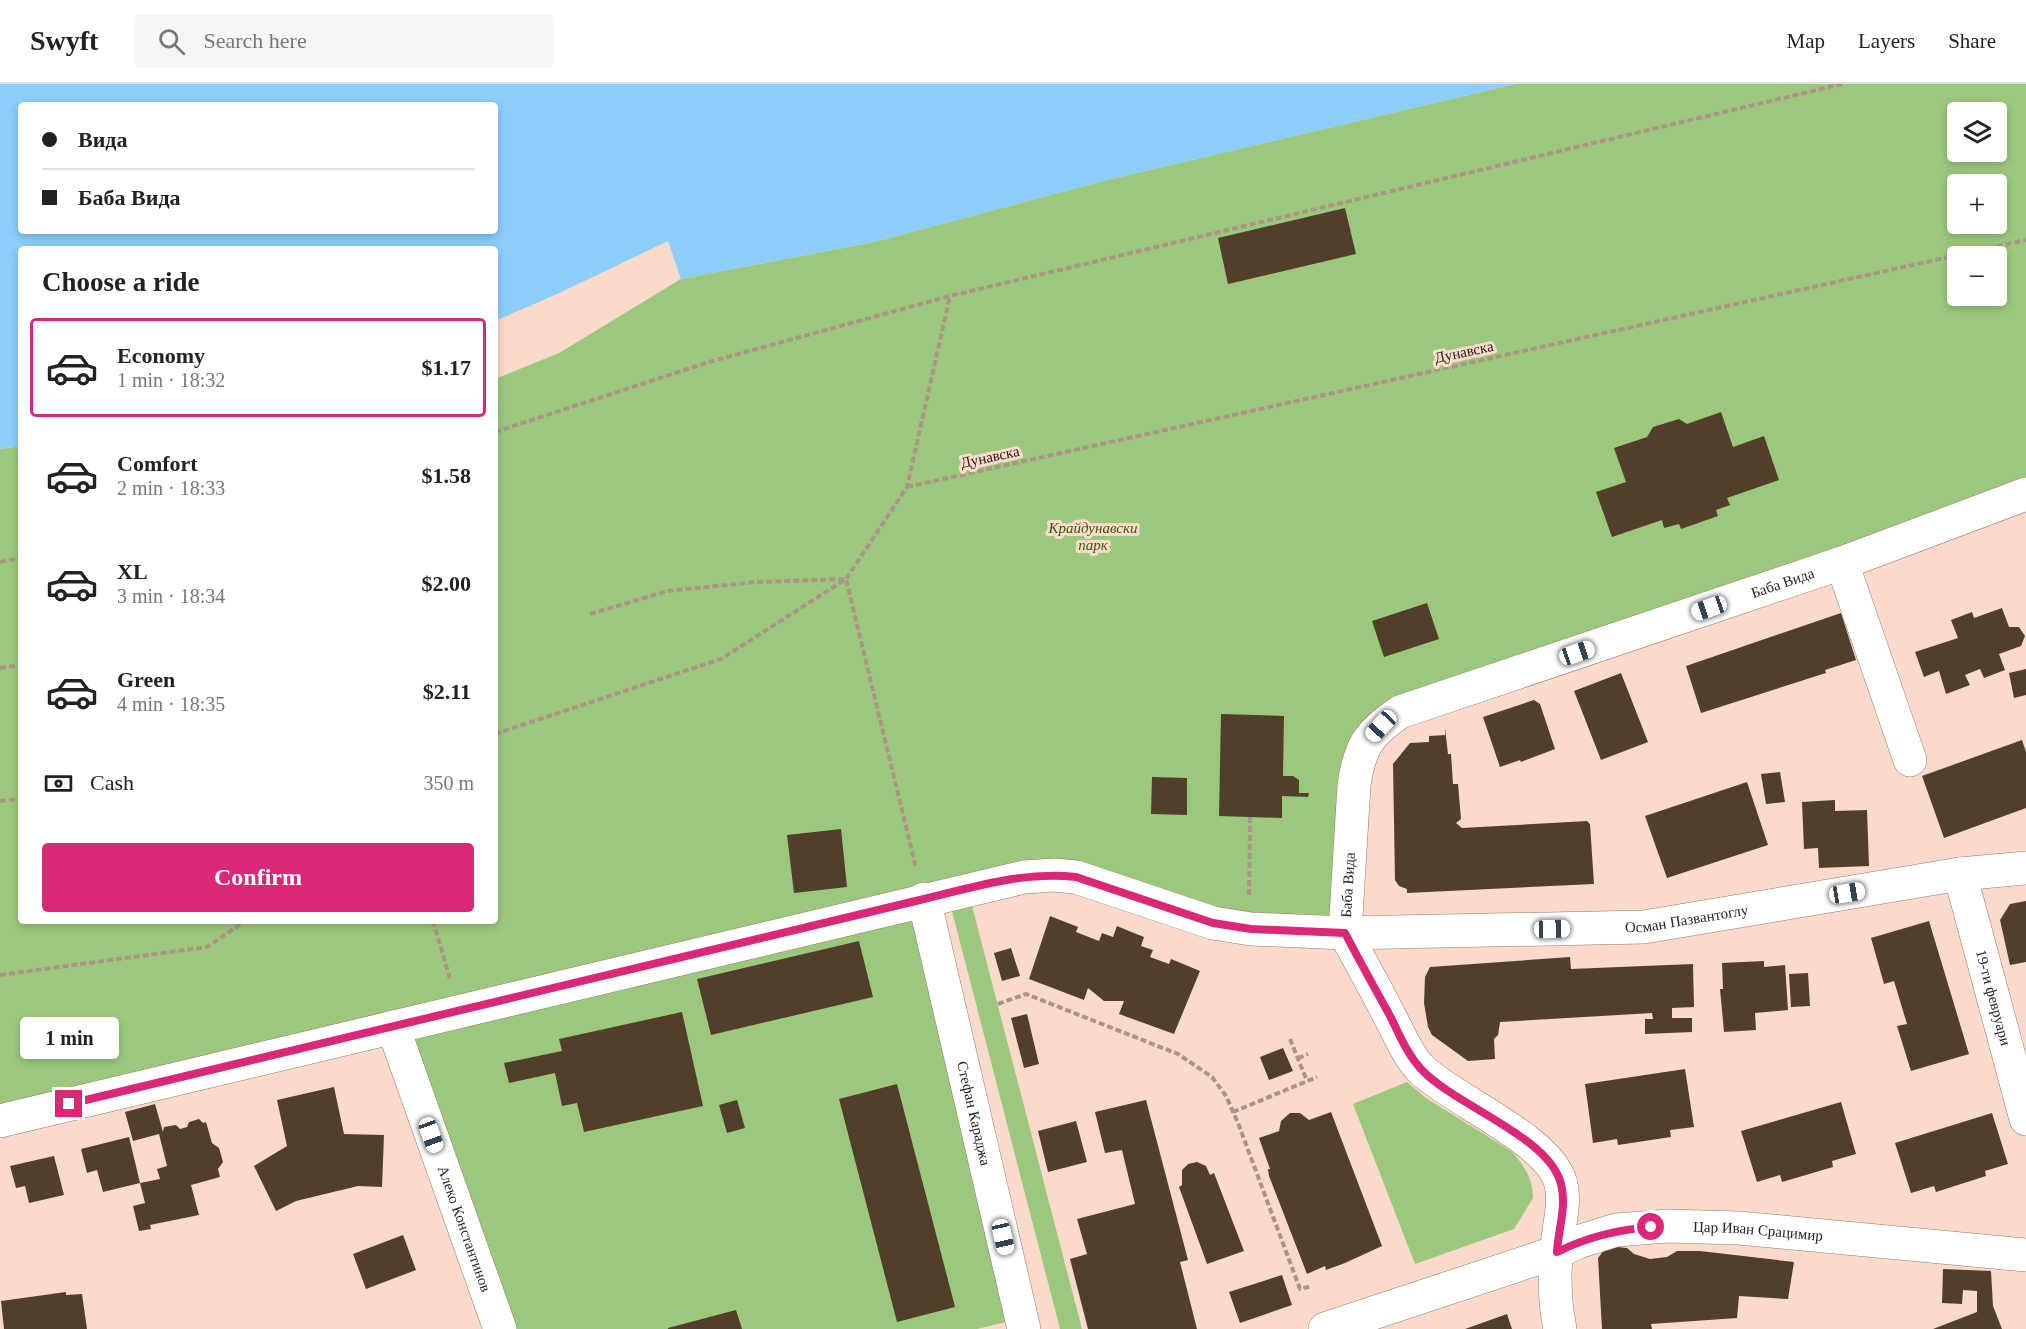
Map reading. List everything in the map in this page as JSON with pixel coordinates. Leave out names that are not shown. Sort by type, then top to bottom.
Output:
[{"type":"street","name":"Баба Вида","points":[[0,1121],[1024,877],[1054,875],[1076,877],[1213,923],[1251,929],[1345,933],[1354,785],[1358,760],[1365,742],[1400,712],[1842,563],[2026,494]]},
{"type":"street","points":[[1842,563],[1910,760]]},
{"type":"street","name":"Осман Пазвантоглу","points":[[1345,933],[1644,927],[1960,874],[2026,868]]},
{"type":"street","name":"19-ти февруари","points":[[1960,874],[2026,1119]]},
{"type":"street","name":"Стефан Караджа","points":[[924,899],[1024,1329]]},
{"type":"street","points":[[1345,933],[1403,1044],[1421,1069],[1442,1087],[1522,1138],[1548,1158],[1561,1183],[1563,1206],[1557,1252],[1556,1286],[1560,1329]]},
{"type":"street","name":"Алеко Константинов","points":[[393,1028],[500,1329]]},
{"type":"street","name":"Цар Иван Срацимир","points":[[1325,1329],[1557,1252],[1578,1242],[1616,1230],[1668,1226],[1739,1228],[2026,1255]]},
{"type":"path","points":[[498,431],[709,362],[950,296],[1842,84]]},
{"type":"path","name":"Дунавска","points":[[907,487],[2026,240]]},
{"type":"path","points":[[498,733],[721,660],[846,579],[907,487],[950,296]]},
{"type":"path","points":[[0,561],[18,558]]},
{"type":"path","points":[[590,614],[668,591],[755,582],[846,579]]},
{"type":"path","points":[[846,579],[924,899]]},
{"type":"path","points":[[0,668],[18,665]]},
{"type":"path","points":[[0,801],[18,799]]},
{"type":"path","points":[[1248,906],[1250,817]]},
{"type":"path","points":[[0,975],[207,947],[241,924]]},
{"type":"path","points":[[434,924],[459,1012]]},
{"type":"path","points":[[998,1004],[1026,994],[1178,1054],[1212,1077],[1233,1112],[1300,1289],[1312,1286]]},
{"type":"path","points":[[1290,1039],[1307,1081]]},
{"type":"path","points":[[1298,1058],[1308,1054]]},
{"type":"path","points":[[1233,1112],[1317,1077]]},
{"type":"green space","name":"Крайдунавски парк","points":[[1515,84],[2026,84],[2026,494],[1381,726],[1345,933],[1108,887],[924,899],[1022,1318],[977,1329],[500,1329],[393,1028],[0,1121],[0,449],[18,446],[18,924],[498,924],[498,378],[559,353],[681,279],[874,242],[1107,180]]},
{"type":"green space","points":[[972,906],[1082,1329],[1060,1329],[952,911]]},
{"type":"green space","points":[[1407,1082],[1426,1098],[1511,1151],[1527,1173],[1533,1198],[1514,1229],[1415,1264],[1353,1104]]},
{"type":"water","points":[[0,84],[1515,84],[1107,180],[874,242],[681,279],[668,241],[498,320],[498,246],[18,246],[18,446],[0,449]]},
{"type":"building","points":[[1345,208],[1356,254],[1228,284],[1218,238]]},
{"type":"building","points":[[1721,412],[1733,447],[1764,436],[1779,480],[1727,498],[1730,505],[1716,510],[1718,516],[1681,529],[1679,524],[1664,528],[1662,520],[1612,537],[1596,492],[1626,482],[1614,448],[1647,437],[1653,427],[1679,419],[1687,424]]},
{"type":"building","points":[[1427,603],[1439,639],[1384,657],[1372,621]]},
{"type":"building","points":[[2002,608],[2009,627],[2019,627],[2025,636],[2021,646],[1999,654],[2005,670],[1984,678],[1980,669],[1965,675],[1970,685],[1946,694],[1939,671],[1924,677],[1915,652],[1958,638],[1951,620],[1972,612],[1974,618]]},
{"type":"building","points":[[1841,613],[1856,660],[1825,670],[1826,673],[1701,713],[1686,666]]},
{"type":"building","points":[[2026,669],[2026,695],[2014,698],[2009,673]]},
{"type":"building","points":[[1621,673],[1648,742],[1601,760],[1574,691]]},
{"type":"building","points":[[1534,700],[1540,704],[1555,749],[1500,767],[1483,717]]},
{"type":"building","points":[[1221,714],[1284,716],[1283,776],[1293,776],[1299,780],[1299,793],[1309,793],[1308,797],[1282,796],[1282,818],[1219,816]]},
{"type":"building","points":[[1445,728],[1448,754],[1451,754],[1453,784],[1458,784],[1461,819],[1456,823],[1462,828],[1587,821],[1590,824],[1594,884],[1407,893],[1407,889],[1399,886],[1395,880],[1393,764],[1410,743],[1429,742],[1429,736],[1445,735]]},
{"type":"building","points":[[2022,740],[2026,752],[2026,808],[1944,838],[1922,776]]},
{"type":"building","points":[[1780,772],[1785,802],[1766,804],[1761,774]]},
{"type":"building","points":[[1152,777],[1187,778],[1187,815],[1151,814]]},
{"type":"building","points":[[1747,782],[1768,845],[1667,878],[1645,816]]},
{"type":"building","points":[[1835,800],[1835,811],[1867,810],[1869,866],[1819,868],[1818,848],[1804,849],[1802,802]]},
{"type":"building","points":[[841,829],[847,887],[794,893],[787,835]]},
{"type":"building","points":[[2026,901],[2026,962],[2010,965],[2000,920],[2010,904]]},
{"type":"building","points":[[1050,916],[1078,927],[1076,932],[1099,941],[1102,933],[1113,937],[1117,926],[1144,937],[1141,946],[1153,950],[1150,957],[1169,964],[1171,959],[1200,971],[1174,1034],[1119,1014],[1124,1001],[1104,1001],[1088,988],[1084,1000],[1029,979]]},
{"type":"building","points":[[1929,921],[1969,1054],[1911,1071],[1897,1026],[1907,1024],[1894,981],[1884,984],[1871,938]]},
{"type":"building","points":[[859,941],[873,997],[711,1035],[697,979]]},
{"type":"building","points":[[1011,948],[1020,976],[1002,981],[994,953]]},
{"type":"building","points":[[1570,957],[1571,969],[1693,964],[1694,1007],[1672,1008],[1672,1018],[1692,1018],[1692,1032],[1645,1034],[1645,1019],[1653,1019],[1652,1013],[1500,1022],[1498,1035],[1494,1039],[1495,1059],[1468,1061],[1432,1035],[1428,1027],[1424,1003],[1425,977],[1430,967]]},
{"type":"building","points":[[1764,961],[1764,967],[1785,965],[1788,1010],[1755,1013],[1756,1030],[1724,1032],[1720,989],[1723,989],[1722,963]]},
{"type":"building","points":[[1808,973],[1810,1006],[1791,1007],[1789,974]]},
{"type":"building","points":[[682,1012],[703,1106],[584,1132],[577,1103],[562,1106],[555,1073],[509,1083],[504,1063],[562,1051],[559,1039]]},
{"type":"building","points":[[1027,1014],[1039,1064],[1024,1068],[1011,1018]]},
{"type":"building","points":[[1283,1048],[1293,1071],[1269,1080],[1260,1057]]},
{"type":"building","points":[[1685,1069],[1694,1127],[1670,1130],[1671,1137],[1618,1145],[1617,1139],[1593,1143],[1585,1084]]},
{"type":"building","points":[[897,1084],[955,1307],[897,1322],[839,1099]]},
{"type":"building","points":[[334,1087],[344,1134],[384,1135],[382,1187],[358,1186],[296,1201],[276,1211],[254,1166],[287,1146],[277,1100]]},
{"type":"building","points":[[737,1100],[745,1128],[727,1133],[719,1105]]},
{"type":"building","points":[[1146,1100],[1188,1260],[1180,1262],[1197,1329],[1088,1329],[1070,1259],[1087,1254],[1077,1219],[1135,1204],[1122,1150],[1105,1153],[1095,1112]]},
{"type":"building","points":[[1841,1102],[1856,1154],[1832,1161],[1833,1167],[1782,1182],[1780,1175],[1757,1182],[1741,1131]]},
{"type":"building","points":[[155,1104],[163,1132],[164,1127],[176,1125],[180,1129],[187,1127],[189,1122],[199,1119],[203,1123],[206,1122],[212,1143],[219,1148],[223,1162],[218,1169],[220,1177],[191,1185],[199,1215],[150,1225],[151,1229],[139,1231],[133,1206],[145,1203],[140,1183],[160,1179],[157,1169],[167,1166],[159,1134],[133,1141],[125,1112]]},
{"type":"building","points":[[1331,1112],[1382,1246],[1345,1263],[1326,1270],[1325,1266],[1307,1274],[1269,1176],[1268,1169],[1270,1169],[1259,1138],[1279,1131],[1281,1121],[1290,1113],[1300,1113],[1309,1120]]},
{"type":"building","points":[[1992,1113],[2008,1164],[1985,1171],[1986,1176],[1936,1192],[1934,1186],[1911,1193],[1895,1143]]},
{"type":"building","points":[[1076,1121],[1087,1162],[1048,1172],[1038,1131]]},
{"type":"building","points":[[129,1137],[140,1183],[103,1192],[97,1170],[87,1173],[81,1149]]},
{"type":"building","points":[[54,1156],[64,1195],[29,1203],[25,1186],[16,1188],[10,1166]]},
{"type":"building","points":[[1197,1162],[1206,1166],[1210,1175],[1214,1173],[1244,1251],[1207,1264],[1179,1187],[1182,1185],[1182,1170],[1188,1164]]},
{"type":"building","points":[[403,1235],[416,1270],[366,1289],[353,1254]]},
{"type":"building","points":[[1607,1246],[1627,1248],[1634,1254],[1650,1259],[1667,1257],[1677,1251],[1700,1251],[1794,1262],[1788,1299],[1739,1296],[1737,1318],[1651,1324],[1652,1329],[1602,1329],[1598,1258]]},
{"type":"building","points":[[1943,1269],[1991,1271],[1993,1306],[2002,1329],[1933,1329],[1977,1312],[1977,1291],[1963,1290],[1962,1304],[1942,1303]]},
{"type":"building","points":[[1282,1275],[1292,1305],[1240,1323],[1229,1292]]},
{"type":"building","points":[[66,1292],[66,1295],[82,1294],[87,1329],[4,1329],[1,1301]]},
{"type":"building","points":[[736,1310],[742,1329],[668,1329],[668,1328]]},
{"type":"building","points":[[1507,1314],[1512,1329],[1465,1329]]},
{"type":"route","points":[[69,1104],[924,899],[1024,877],[1054,875],[1076,877],[1213,923],[1251,929],[1345,933],[1403,1044],[1421,1069],[1442,1087],[1522,1138],[1548,1158],[1561,1183],[1563,1206],[1557,1252],[1578,1242],[1616,1230],[1651,1227]]}]
